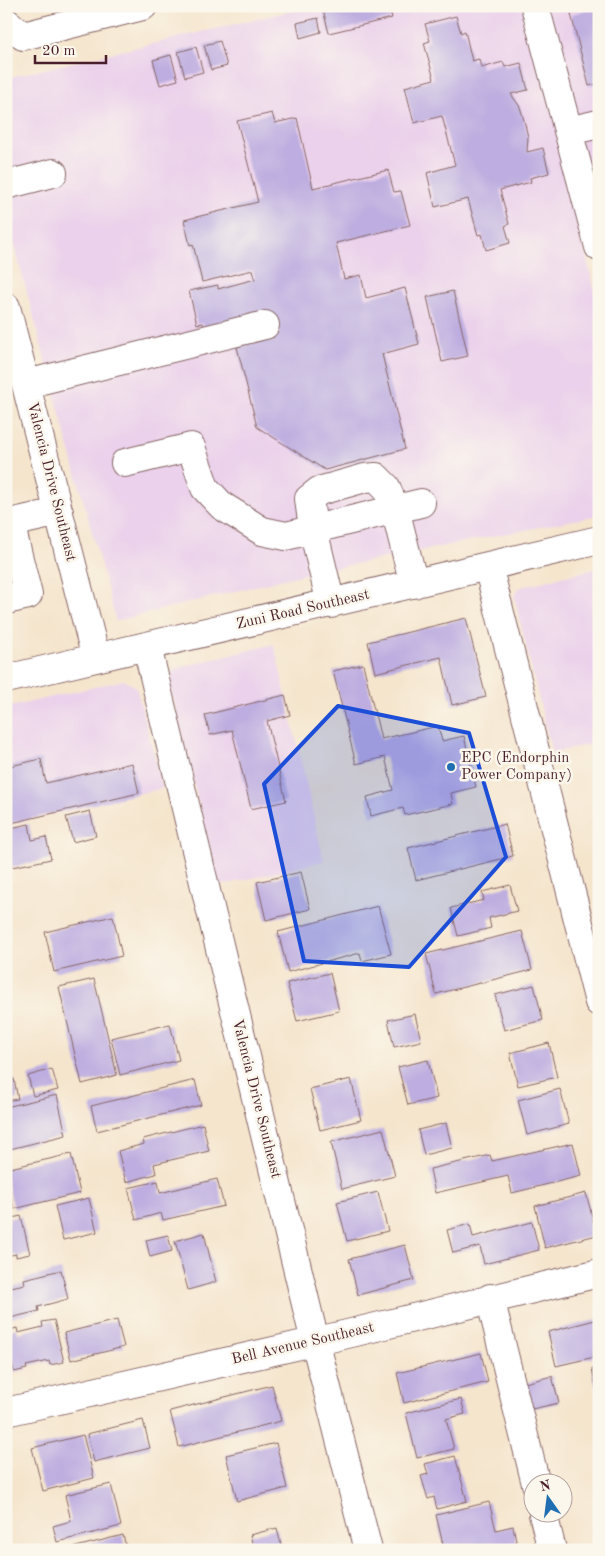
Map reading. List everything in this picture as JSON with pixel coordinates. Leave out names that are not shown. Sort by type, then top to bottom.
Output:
[{"type":"street","points":[[6,22],[23,36],[143,6]]},
{"type":"street","points":[[535,6],[599,247]]},
{"type":"street","points":[[568,132],[599,124]]},
{"type":"street","points":[[6,185],[53,173]]},
{"type":"street","name":"Valencia Drive Southeast","points":[[6,306],[96,658]]},
{"type":"street","points":[[26,384],[265,325]]},
{"type":"street","points":[[125,464],[192,447],[205,488],[222,506],[262,531],[286,536],[421,502]]},
{"type":"street","points":[[331,604],[313,529],[309,499],[319,491],[365,478],[376,478],[386,487],[395,509],[414,584]]},
{"type":"street","points":[[6,600],[28,595],[8,523],[58,512]]},
{"type":"street","name":"Zuni Road Southeast","points":[[6,679],[599,540]]},
{"type":"street","points":[[488,566],[599,1002]]},
{"type":"street","name":"Valencia Drive Southeast","points":[[147,647],[315,1341],[368,1550]]},
{"type":"street","name":"Bell Avenue Southeast","points":[[6,1412],[599,1273]]},
{"type":"street","points":[[490,1298],[534,1474]]},
{"type":"street","points":[[546,1524],[552,1550]]},
{"type":"highlighted area","points":[[338,706],[469,733],[506,857],[409,967],[304,961],[264,784]]},
{"type":"shaded area","points":[[313,6],[599,6],[599,161],[564,170],[599,307],[599,515],[296,576],[116,621],[6,215],[6,78]]},
{"type":"shaded area","points":[[599,568],[599,742],[552,753],[514,596],[519,588],[525,586]]},
{"type":"shaded area","points":[[274,644],[324,861],[219,886],[169,683],[173,670],[181,667]]},
{"type":"shaded area","points":[[124,680],[136,687],[163,788],[6,825],[6,708]]},
{"type":"building","points":[[339,6],[389,6],[392,18],[329,33],[323,10]]},
{"type":"building","points":[[599,7],[599,83],[589,86],[571,14]]},
{"type":"building","points":[[456,16],[461,33],[465,31],[472,61],[479,59],[481,68],[503,62],[505,67],[521,63],[528,90],[511,94],[520,107],[524,120],[528,137],[527,152],[543,148],[549,173],[530,178],[531,182],[500,190],[509,224],[505,226],[510,243],[486,250],[482,234],[478,235],[468,199],[435,207],[427,173],[455,165],[442,116],[414,123],[405,87],[434,79],[424,43],[430,41],[425,24]]},
{"type":"building","points":[[318,18],[321,32],[300,38],[297,23]]},
{"type":"building","points":[[220,41],[227,66],[211,70],[204,45]]},
{"type":"building","points":[[196,47],[203,72],[185,77],[178,52]]},
{"type":"building","points":[[171,55],[178,80],[160,85],[153,60]]},
{"type":"building","points":[[272,113],[275,123],[297,118],[313,188],[388,170],[394,192],[401,191],[410,225],[336,243],[344,279],[361,275],[366,298],[405,288],[419,344],[382,354],[405,449],[325,470],[257,427],[237,347],[274,337],[269,318],[205,334],[203,323],[197,324],[189,291],[218,285],[218,289],[255,279],[253,270],[202,282],[193,244],[190,245],[184,220],[258,202],[237,121]]},
{"type":"building","points":[[453,291],[468,356],[442,362],[427,297]]},
{"type":"building","points":[[466,618],[486,697],[452,705],[441,657],[375,673],[368,642]]},
{"type":"building","points":[[363,664],[381,739],[438,726],[442,741],[464,736],[476,787],[451,793],[453,804],[405,815],[403,808],[371,816],[367,797],[393,790],[385,757],[356,764],[333,671]]},
{"type":"building","points":[[285,695],[290,715],[267,721],[286,801],[251,809],[232,730],[210,735],[205,715]]},
{"type":"building","points":[[41,759],[46,783],[132,763],[139,793],[7,824],[6,767]]},
{"type":"building","points":[[90,811],[96,836],[73,842],[66,817]]},
{"type":"building","points":[[29,824],[32,840],[46,837],[51,859],[12,867],[6,842],[6,829]]},
{"type":"building","points":[[505,824],[513,856],[416,880],[408,848]]},
{"type":"building","points":[[301,872],[310,909],[266,920],[257,882]]},
{"type":"building","points":[[510,885],[517,911],[489,918],[491,928],[458,936],[451,908],[484,900],[482,892]]},
{"type":"building","points":[[378,906],[391,954],[362,961],[360,953],[288,972],[278,932]]},
{"type":"building","points":[[113,916],[122,956],[54,972],[45,932]]},
{"type":"building","points":[[522,931],[532,970],[436,994],[426,954]]},
{"type":"building","points":[[330,973],[339,1011],[297,1021],[287,983]]},
{"type":"building","points":[[94,979],[117,1075],[82,1084],[59,987]]},
{"type":"building","points":[[534,985],[543,1020],[504,1030],[495,995]]},
{"type":"building","points":[[415,1014],[421,1041],[394,1047],[388,1020]]},
{"type":"building","points":[[170,1024],[179,1060],[120,1075],[111,1038]]},
{"type":"building","points":[[549,1043],[557,1077],[518,1086],[510,1053]]},
{"type":"building","points":[[428,1060],[437,1098],[408,1105],[398,1067]]},
{"type":"building","points":[[52,1069],[58,1090],[33,1096],[28,1076]]},
{"type":"building","points":[[14,1079],[18,1099],[6,1101],[6,1081]]},
{"type":"building","points":[[351,1079],[361,1120],[320,1130],[310,1089]]},
{"type":"building","points":[[195,1080],[201,1105],[97,1131],[91,1106]]},
{"type":"building","points":[[560,1089],[569,1124],[527,1135],[518,1100]]},
{"type":"building","points":[[57,1095],[66,1135],[6,1150],[6,1107]]},
{"type":"building","points":[[446,1123],[452,1148],[424,1155],[418,1130]]},
{"type":"building","points":[[203,1124],[209,1151],[154,1164],[156,1174],[126,1182],[118,1151],[144,1144],[143,1139]]},
{"type":"building","points":[[383,1129],[395,1176],[342,1189],[331,1142]]},
{"type":"building","points":[[573,1143],[581,1176],[512,1193],[508,1176],[435,1193],[430,1169],[490,1155],[492,1161]]},
{"type":"building","points":[[71,1154],[80,1193],[14,1209],[6,1178],[6,1169]]},
{"type":"building","points":[[217,1179],[224,1206],[163,1220],[161,1213],[136,1220],[128,1188],[158,1181],[160,1193]]},
{"type":"building","points":[[378,1192],[388,1231],[347,1241],[337,1202]]},
{"type":"building","points":[[586,1193],[597,1235],[545,1248],[535,1206]]},
{"type":"building","points":[[89,1198],[97,1232],[63,1240],[55,1206]]},
{"type":"building","points":[[21,1216],[30,1254],[16,1257],[16,1254],[6,1256],[6,1224],[9,1223],[8,1219]]},
{"type":"building","points":[[532,1222],[539,1250],[484,1264],[480,1246],[453,1253],[447,1230],[470,1224],[473,1237]]},
{"type":"building","points":[[204,1233],[216,1282],[188,1290],[175,1241]]},
{"type":"building","points":[[168,1235],[172,1251],[150,1257],[146,1240]]},
{"type":"building","points":[[405,1245],[414,1280],[358,1295],[349,1259]]},
{"type":"building","points":[[61,1270],[68,1299],[38,1307],[39,1311],[6,1319],[6,1288],[25,1284],[24,1279]]},
{"type":"building","points":[[599,1319],[599,1356],[556,1366],[548,1332]]},
{"type":"building","points":[[54,1320],[64,1362],[50,1365],[49,1361],[26,1366],[27,1369],[14,1372],[6,1331],[17,1328],[18,1333],[43,1327],[42,1322]]},
{"type":"building","points":[[117,1320],[124,1347],[71,1360],[64,1333]]},
{"type":"building","points":[[481,1353],[488,1382],[404,1403],[397,1373]]},
{"type":"building","points":[[599,1368],[599,1395],[598,1396],[592,1369]]},
{"type":"building","points":[[552,1376],[559,1403],[532,1409],[525,1383]]},
{"type":"building","points":[[272,1385],[281,1421],[179,1447],[170,1411]]},
{"type":"building","points":[[461,1399],[465,1414],[446,1419],[454,1449],[417,1458],[406,1413]]},
{"type":"building","points":[[143,1420],[150,1448],[94,1462],[87,1434]]},
{"type":"building","points":[[83,1435],[94,1478],[43,1491],[32,1448]]},
{"type":"building","points":[[276,1443],[287,1488],[237,1501],[226,1455]]},
{"type":"building","points":[[455,1456],[467,1501],[437,1509],[434,1497],[428,1499],[421,1476],[428,1474],[425,1464]]},
{"type":"building","points":[[111,1484],[121,1526],[57,1542],[53,1526],[71,1521],[65,1495]]},
{"type":"building","points":[[489,1502],[496,1530],[513,1526],[517,1545],[496,1550],[463,1550],[462,1544],[444,1549],[436,1515]]},
{"type":"building","points":[[277,1528],[282,1550],[254,1550],[250,1535]]},
{"type":"building","points":[[123,1535],[127,1550],[68,1550],[68,1549]]},
{"type":"place","name":"EPC (Endorphin Power Company)","points":[[451,767]]}]
